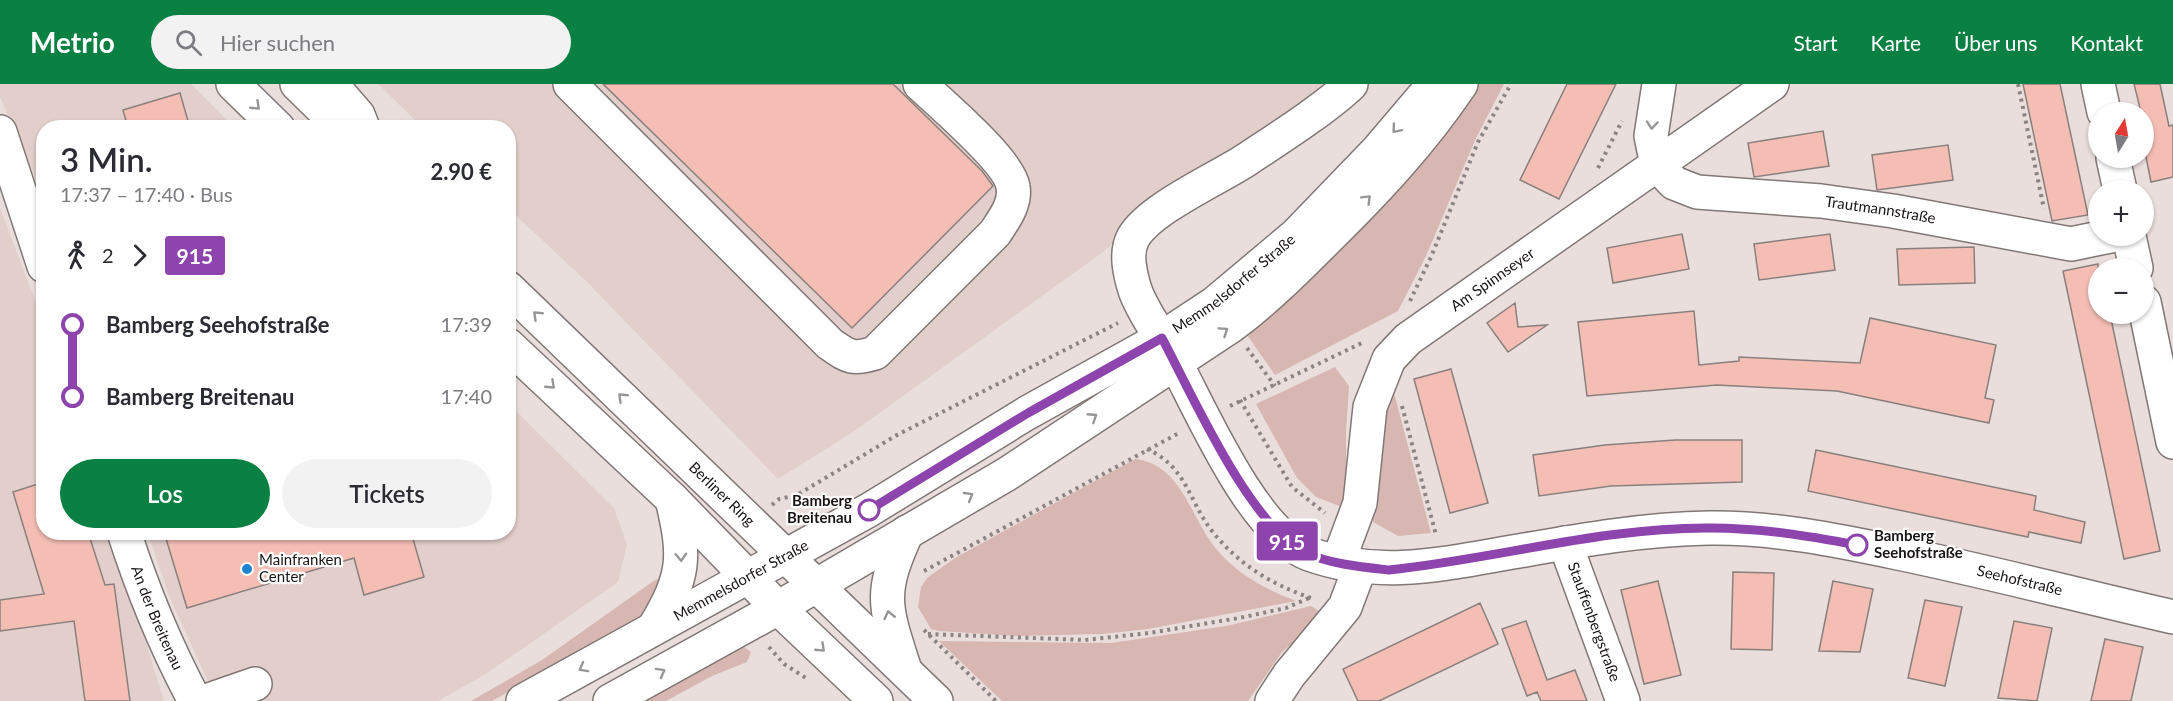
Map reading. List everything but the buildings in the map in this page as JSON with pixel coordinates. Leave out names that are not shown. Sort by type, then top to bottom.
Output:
[{"type":"main road","points":[[233,84],[270,120]]},
{"type":"main road","points":[[297,84],[334,120]]},
{"type":"main road","points":[[331,84],[360,120]]},
{"type":"main road","points":[[570,84],[830,344],[848,356],[859,358],[875,353],[995,233],[1010,209],[1013,186],[1000,162],[920,84]]},
{"type":"main road","name":"Seehofstraße","points":[[1351,84],[1246,160],[1149,219],[1132,239],[1129,258],[1129,271],[1143,309],[1246,492],[1268,522],[1286,541],[1305,553],[1349,565],[1389,570],[1658,531],[1710,528],[1778,532],[1924,559],[2173,617]]},
{"type":"main road","name":"Memmelsdorfer Straße","points":[[610,701],[778,608],[1007,474],[1168,351],[1215,303],[1296,235],[1378,150],[1434,84]]},
{"type":"main road","name":"Memmelsdorfer Straße","points":[[523,701],[869,510],[1028,413],[1168,351],[1264,302],[1385,182],[1436,122],[1461,84]]},
{"type":"main road","points":[[1657,165],[1651,136],[1659,84]]},
{"type":"main road","name":"Am Spinnseyer","points":[[1272,701],[1289,675],[1345,607],[1353,525],[1360,503],[1370,407],[1389,359],[1408,339],[1772,84]]},
{"type":"main road","points":[[2098,84],[2102,102]]},
{"type":"main road","points":[[0,132],[36,242]]},
{"type":"main road","name":"Trautmannstraße","points":[[1657,165],[1674,183],[1697,192],[1821,201],[1893,211],[2071,244],[2088,241]]},
{"type":"main road","name":"Berliner Ring","points":[[516,296],[936,701]]},
{"type":"main road","points":[[2149,324],[2173,442]]},
{"type":"main road","points":[[516,353],[672,499],[778,608],[876,701]]},
{"type":"main road","points":[[652,630],[676,589],[681,571],[679,530],[672,499]]},
{"type":"main road","points":[[906,671],[886,601],[889,578],[907,532]]},
{"type":"main road","name":"An der Breitenau","points":[[127,540],[145,596],[195,701]]},
{"type":"main road","name":"Stauffenbergstraße","points":[[1565,543],[1623,701]]},
{"type":"main road","points":[[206,701],[255,684]]},
{"type":"path","points":[[1408,339],[1397,326],[1431,257],[1478,142],[1511,84]]},
{"type":"path","points":[[2018,84],[2048,225],[2045,240]]},
{"type":"path","points":[[1597,172],[1627,111]]},
{"type":"path","points":[[752,522],[779,499],[797,495],[907,430],[1062,353],[1143,309]]},
{"type":"path","points":[[920,576],[926,568],[1146,449],[1240,400],[1370,339]]},
{"type":"path","points":[[1240,400],[1292,487],[1326,514],[1353,525]]},
{"type":"path","points":[[1401,404],[1442,564]]},
{"type":"path","points":[[1146,449],[1164,457],[1182,478],[1210,529],[1248,568],[1276,585],[1310,598],[1345,607]]},
{"type":"path","points":[[927,634],[1085,640],[1149,633],[1239,618],[1286,608],[1310,598]]},
{"type":"path","points":[[749,624],[784,664],[812,682]]},
{"type":"path","points":[[922,626],[927,634],[996,701]]},
{"type":"shaded area","points":[[0,84],[191,84],[227,120],[36,120],[36,182],[0,97]]},
{"type":"shaded area","points":[[378,84],[1332,84],[1132,225],[1103,252],[853,432],[778,479],[587,282],[516,216],[516,120],[415,120]]},
{"type":"shaded area","points":[[1469,84],[1504,84],[1476,138],[1426,256],[1398,311],[1275,375],[1245,332]]},
{"type":"shaded area","points":[[0,208],[36,303],[36,540],[114,540],[164,701],[0,701]]},
{"type":"shaded area","points":[[1335,367],[1349,386],[1346,497],[1342,507],[1316,497],[1297,478],[1256,404]]},
{"type":"shaded area","points":[[1392,385],[1431,533],[1398,536],[1373,522],[1373,443]]},
{"type":"shaded area","points":[[516,411],[614,508],[627,545],[618,582],[486,674],[438,701],[217,701],[169,596],[150,540],[516,540]]},
{"type":"shaded area","points":[[1135,459],[1163,470],[1173,480],[1213,545],[1240,572],[1261,585],[1296,601],[1148,629],[1102,634],[1017,636],[931,629],[918,607],[921,587],[927,578],[955,558]]},
{"type":"shaded area","points":[[664,577],[652,603],[641,616],[492,701],[471,701],[542,660],[655,580]]},
{"type":"shaded area","points":[[1311,606],[1319,611],[1299,638],[1282,652],[1248,701],[1002,701],[939,641],[1111,643],[1226,626]]},
{"type":"shaded area","points":[[744,647],[751,652],[747,662],[712,676],[666,701],[645,701]]},
{"type":"bus line","name":"915","points":[[869,510],[1028,413],[1162,338],[1246,492],[1268,522],[1286,541],[1305,553],[1360,567],[1389,570],[1442,564],[1578,541],[1658,531],[1710,528],[1778,532],[1857,545]]},
{"type":"place","name":"Bamberg Breitenau","points":[[869,510]]},
{"type":"place","name":"Bamberg Seehofstraße","points":[[1857,545]]},
{"type":"place","name":"Mainfranken Center","points":[[247,569]]}]
